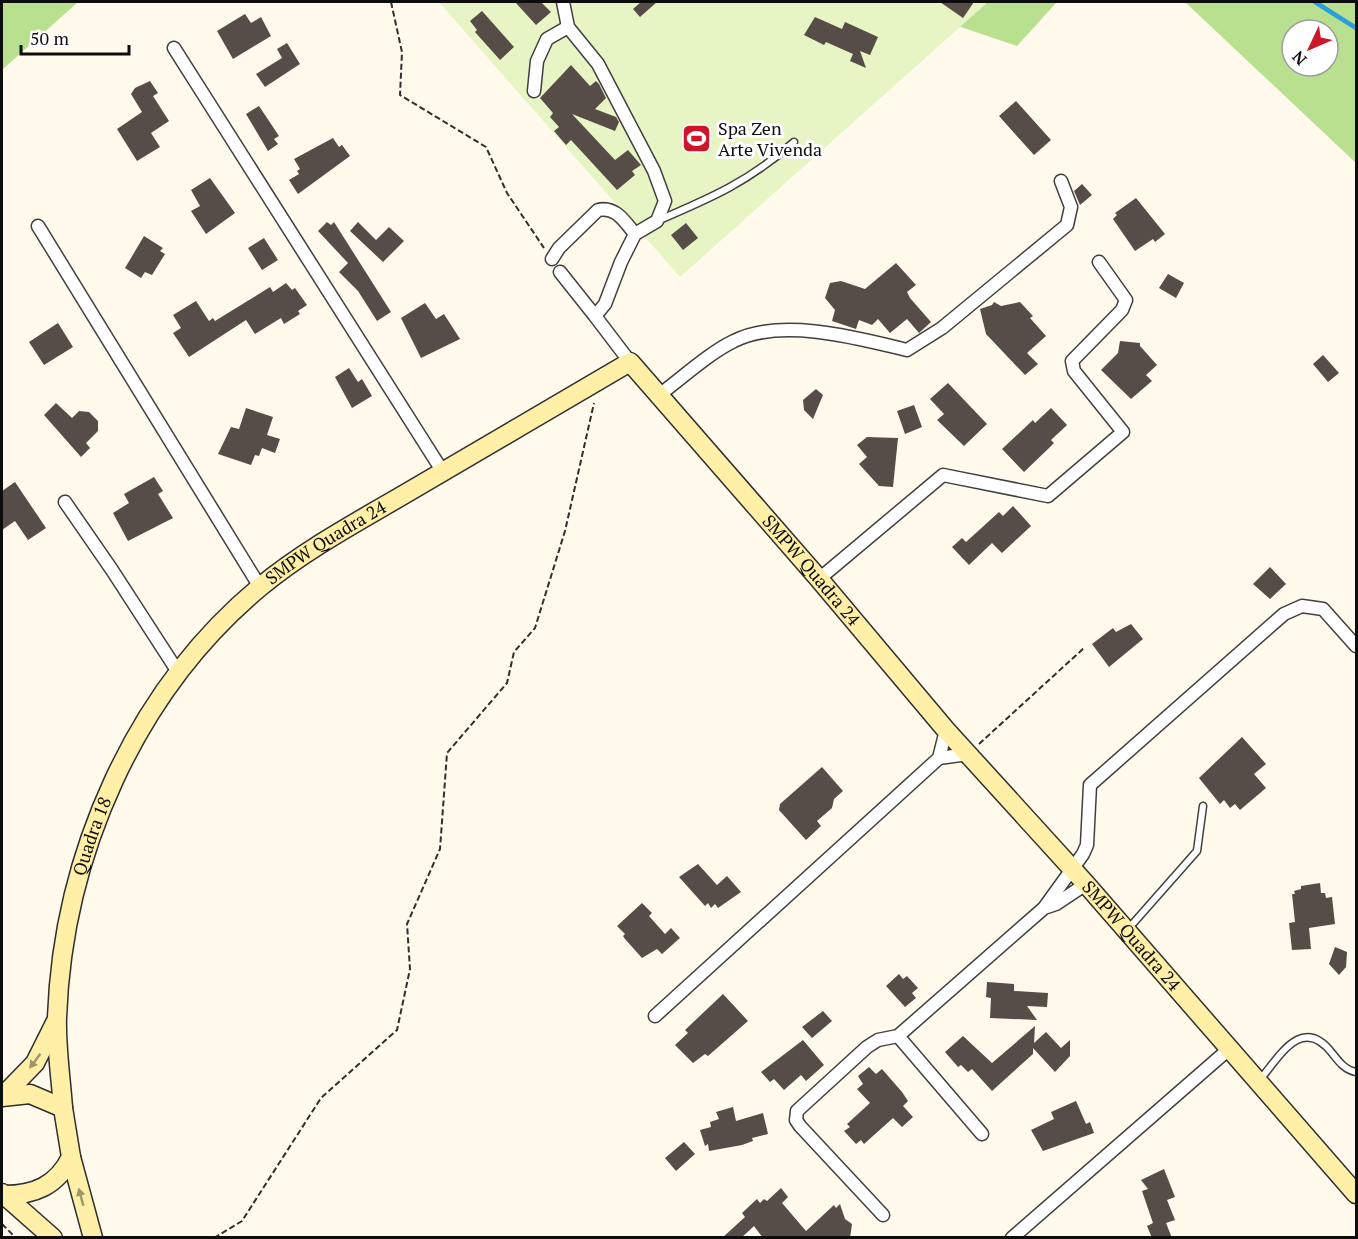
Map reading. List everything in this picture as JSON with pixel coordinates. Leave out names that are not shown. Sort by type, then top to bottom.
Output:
[{"type":"street","points":[[563,2],[568,27],[598,64],[654,171],[665,201],[657,221],[635,234],[621,262],[605,304],[595,316]]},
{"type":"street","points":[[534,91],[537,61],[547,39],[568,27]]},
{"type":"street","points":[[174,48],[443,472]]},
{"type":"street","points":[[659,395],[735,340],[773,331],[812,330],[907,350],[942,328],[1067,225],[1071,207],[1060,181]]},
{"type":"street","points":[[552,259],[559,248],[598,210],[606,208],[618,213],[635,234]]},
{"type":"street","points":[[38,226],[260,587]]},
{"type":"street","points":[[819,579],[944,476],[1048,496],[1123,432],[1074,371],[1072,361],[1122,310],[1126,300],[1099,262]]},
{"type":"street","points":[[560,272],[630,362]]},
{"type":"street","name":"SMPW Quadra 24","points":[[178,672],[218,626],[260,587],[325,542],[630,362],[819,579],[946,730],[1086,884],[1356,1194]]},
{"type":"street","points":[[65,502],[178,672]]},
{"type":"street","points":[[883,1215],[800,1126],[796,1115],[800,1106],[867,1047],[878,1040],[898,1036],[1044,908],[1083,854],[1087,844],[1090,785],[1284,614],[1302,606],[1323,609],[1356,646]]},
{"type":"street","name":"Quadra 18","points":[[57,1018],[68,923],[96,821],[127,752],[178,672]]},
{"type":"street","points":[[939,759],[946,730]]},
{"type":"street","points":[[655,1016],[939,759],[968,754]]},
{"type":"street","points":[[1044,908],[1056,904],[1086,884]]},
{"type":"street","points":[[2,1096],[35,1063],[57,1018]]},
{"type":"street","points":[[57,1018],[63,1108],[71,1157],[93,1238]]},
{"type":"street","points":[[898,1036],[982,1134]]},
{"type":"street","points":[[1012,1238],[1229,1049]]},
{"type":"street","points":[[2,1096],[30,1094],[63,1108]]},
{"type":"street","points":[[3,1194],[31,1193],[48,1186],[71,1157]]},
{"type":"street","points":[[3,1194],[53,1238]]},
{"type":"lane","points":[[657,221],[725,192],[766,166],[794,142]]},
{"type":"lane","points":[[1126,931],[1197,851],[1203,806]]},
{"type":"lane","points":[[1258,1082],[1294,1039],[1309,1037],[1323,1042],[1339,1062],[1349,1071],[1356,1072]]},
{"type":"path","points":[[391,2],[402,52],[400,95],[486,147],[507,193],[552,259]]},
{"type":"path","points":[[214,1238],[242,1221],[321,1098],[397,1030],[410,969],[408,924],[440,849],[447,753],[507,683],[514,652],[535,628],[565,531],[599,380]]},
{"type":"path","points":[[968,754],[1084,648]]},
{"type":"path","points":[[2,1224],[16,1238]]},
{"type":"green space","points":[[2,2],[78,2],[2,70]]},
{"type":"green space","name":"Spa Zen Arte Vivenda","points":[[439,2],[988,2],[680,277]]},
{"type":"green space","points":[[887,2],[1057,2],[1017,46]]},
{"type":"green space","points":[[1185,2],[1356,2],[1356,163]]},
{"type":"building","points":[[515,2],[541,2],[551,12],[536,25]]},
{"type":"building","points":[[641,2],[657,2],[640,17],[633,9]]},
{"type":"building","points":[[940,2],[974,2],[963,18]]},
{"type":"building","points":[[482,11],[514,47],[500,60],[475,32],[477,30],[470,21]]},
{"type":"building","points":[[245,14],[251,23],[261,17],[271,36],[233,59],[217,31]]},
{"type":"building","points":[[815,17],[842,29],[845,22],[878,37],[870,55],[860,51],[866,68],[850,61],[853,54],[826,42],[824,45],[804,35]]},
{"type":"building","points":[[287,43],[300,64],[265,87],[256,74],[282,58],[277,49]]},
{"type":"building","points":[[571,65],[590,86],[596,81],[599,84],[606,98],[595,109],[616,117],[619,122],[615,131],[572,114],[615,160],[628,150],[641,165],[632,171],[635,175],[617,190],[571,140],[566,145],[554,131],[559,127],[550,117],[553,113],[540,98]]},
{"type":"building","points":[[150,81],[158,93],[153,96],[169,121],[151,133],[160,147],[137,161],[117,129],[142,112],[131,94],[135,88]]},
{"type":"building","points":[[1016,101],[1051,140],[1034,155],[999,116]]},
{"type":"building","points":[[259,106],[279,136],[274,139],[278,144],[268,151],[246,114]]},
{"type":"building","points":[[333,138],[339,147],[342,145],[350,156],[298,194],[289,180],[299,174],[297,171],[300,169],[294,159]]},
{"type":"building","points":[[210,178],[235,213],[206,234],[191,211],[200,206],[191,190]]},
{"type":"building","points":[[1082,184],[1092,195],[1080,205],[1074,191]]},
{"type":"building","points":[[1136,198],[1165,234],[1155,242],[1153,239],[1135,251],[1113,219],[1117,215],[1115,213]]},
{"type":"building","points":[[327,222],[331,225],[334,222],[391,312],[377,321],[358,291],[339,272],[348,263],[318,231]]},
{"type":"building","points":[[358,222],[376,240],[389,227],[404,241],[383,262],[350,231]]},
{"type":"building","points":[[686,223],[698,238],[683,250],[671,235]]},
{"type":"building","points":[[144,236],[163,248],[160,251],[165,254],[152,275],[145,272],[141,278],[125,268]]},
{"type":"building","points":[[264,238],[278,260],[262,270],[248,248]]},
{"type":"building","points":[[896,263],[916,285],[907,292],[931,322],[919,333],[907,319],[890,333],[878,319],[872,325],[859,320],[856,329],[832,321],[835,310],[825,298],[830,283],[841,281],[865,289]]},
{"type":"building","points":[[1168,274],[1184,283],[1176,298],[1159,288]]},
{"type":"building","points":[[286,283],[292,290],[295,288],[307,305],[298,311],[300,314],[284,324],[281,318],[255,334],[246,320],[189,357],[173,333],[181,328],[173,315],[196,301],[209,321],[213,318],[215,321],[270,287],[273,292]]},
{"type":"building","points":[[994,302],[1001,306],[1020,302],[1033,316],[1030,318],[1046,336],[1027,353],[1038,364],[1025,375],[986,334],[980,309]]},
{"type":"building","points":[[425,303],[436,319],[444,314],[460,339],[421,358],[401,318]]},
{"type":"building","points":[[58,323],[73,347],[44,365],[29,342]]},
{"type":"building","points":[[1120,341],[1140,343],[1140,346],[1157,365],[1146,375],[1152,381],[1131,399],[1101,370],[1118,353]]},
{"type":"building","points":[[1323,355],[1339,373],[1328,382],[1313,364]]},
{"type":"building","points":[[349,368],[358,382],[362,379],[372,396],[352,408],[335,377]]},
{"type":"building","points":[[948,383],[987,424],[964,446],[937,420],[944,414],[930,399]]},
{"type":"building","points":[[816,389],[823,395],[813,419],[804,410],[803,400]]},
{"type":"building","points":[[56,403],[72,418],[79,411],[89,412],[98,421],[98,431],[86,443],[90,448],[81,457],[44,415]]},
{"type":"building","points":[[914,405],[922,427],[905,434],[897,411]]},
{"type":"building","points":[[246,408],[273,417],[267,435],[280,439],[275,453],[262,448],[259,456],[255,455],[251,465],[218,454],[231,427],[239,429]]},
{"type":"building","points":[[1051,408],[1067,425],[1051,440],[1054,443],[1024,472],[1002,449],[1033,420],[1035,423]]},
{"type":"building","points":[[867,437],[898,438],[893,487],[879,486],[859,464],[867,457],[857,445]]},
{"type":"building","points":[[154,477],[163,491],[158,494],[173,518],[128,541],[113,513],[129,503],[124,494]]},
{"type":"building","points":[[15,482],[46,528],[28,540],[15,521],[2,530],[2,491]]},
{"type":"building","points":[[1013,506],[1031,526],[1002,553],[992,543],[969,565],[952,547],[962,538],[966,542],[999,512],[1003,516]]},
{"type":"building","points":[[1270,567],[1286,584],[1270,599],[1253,584]]},
{"type":"building","points":[[1131,624],[1143,639],[1109,667],[1092,644],[1113,628],[1116,632]]},
{"type":"building","points":[[1242,737],[1266,764],[1254,774],[1266,788],[1240,810],[1235,804],[1230,808],[1224,800],[1220,804],[1199,778]]},
{"type":"building","points":[[822,767],[843,791],[834,799],[832,808],[817,821],[821,826],[806,840],[779,810],[780,804]]},
{"type":"building","points":[[698,864],[717,885],[727,876],[741,892],[718,908],[715,904],[711,908],[708,903],[705,906],[679,877]]},
{"type":"building","points":[[1320,883],[1321,893],[1325,893],[1326,898],[1332,897],[1335,924],[1309,928],[1311,949],[1292,950],[1289,923],[1295,922],[1292,894],[1301,889],[1301,886]]},
{"type":"building","points":[[642,903],[652,913],[649,916],[665,934],[671,928],[680,938],[662,954],[657,949],[642,958],[617,926]]},
{"type":"building","points":[[1335,947],[1347,952],[1346,967],[1339,975],[1329,964]]},
{"type":"building","points":[[899,974],[903,979],[907,976],[918,988],[912,993],[916,998],[905,1007],[886,986]]},
{"type":"building","points":[[987,982],[1014,984],[1014,991],[1048,993],[1047,1007],[1027,1006],[1037,1020],[990,1018],[991,998],[986,997]]},
{"type":"building","points":[[723,994],[748,1021],[708,1056],[705,1054],[693,1063],[675,1045],[688,1033],[685,1030]]},
{"type":"building","points":[[823,1011],[832,1021],[812,1038],[802,1027]]},
{"type":"building","points":[[1035,1026],[1034,1043],[1046,1032],[1061,1048],[1070,1040],[1070,1056],[1055,1072],[1033,1048],[1033,1054],[992,1091],[972,1069],[968,1072],[961,1065],[958,1067],[945,1052],[963,1036],[992,1063]]},
{"type":"building","points":[[803,1040],[824,1065],[806,1081],[801,1075],[784,1090],[774,1079],[770,1082],[761,1072]]},
{"type":"building","points":[[869,1067],[876,1074],[882,1069],[908,1101],[903,1106],[913,1117],[902,1127],[893,1118],[864,1144],[861,1140],[856,1144],[844,1131],[850,1127],[847,1124],[870,1103],[857,1089],[863,1084],[858,1076]]},
{"type":"building","points":[[1076,1101],[1086,1124],[1090,1122],[1094,1133],[1043,1151],[1031,1130],[1054,1119],[1051,1112]]},
{"type":"building","points":[[733,1107],[736,1121],[763,1113],[768,1134],[752,1138],[753,1141],[742,1145],[709,1151],[708,1144],[705,1146],[700,1130],[711,1127],[710,1122],[719,1119],[716,1112]]},
{"type":"building","points":[[684,1142],[695,1154],[676,1171],[665,1158]]},
{"type":"building","points":[[1164,1169],[1175,1197],[1167,1200],[1175,1220],[1166,1223],[1172,1238],[1152,1238],[1147,1226],[1153,1223],[1142,1191],[1148,1189],[1141,1180]]},
{"type":"building","points":[[781,1188],[788,1197],[782,1203],[806,1231],[834,1205],[836,1208],[840,1204],[845,1219],[852,1224],[850,1238],[763,1238],[754,1226],[741,1238],[722,1238],[745,1217],[742,1213],[757,1199],[760,1203],[764,1199],[767,1201]]},
{"type":"waterway","points":[[1315,2],[1356,28]]},
{"type":"place","name":"Spa Zen Arte Vivenda","points":[[697,139]]}]
